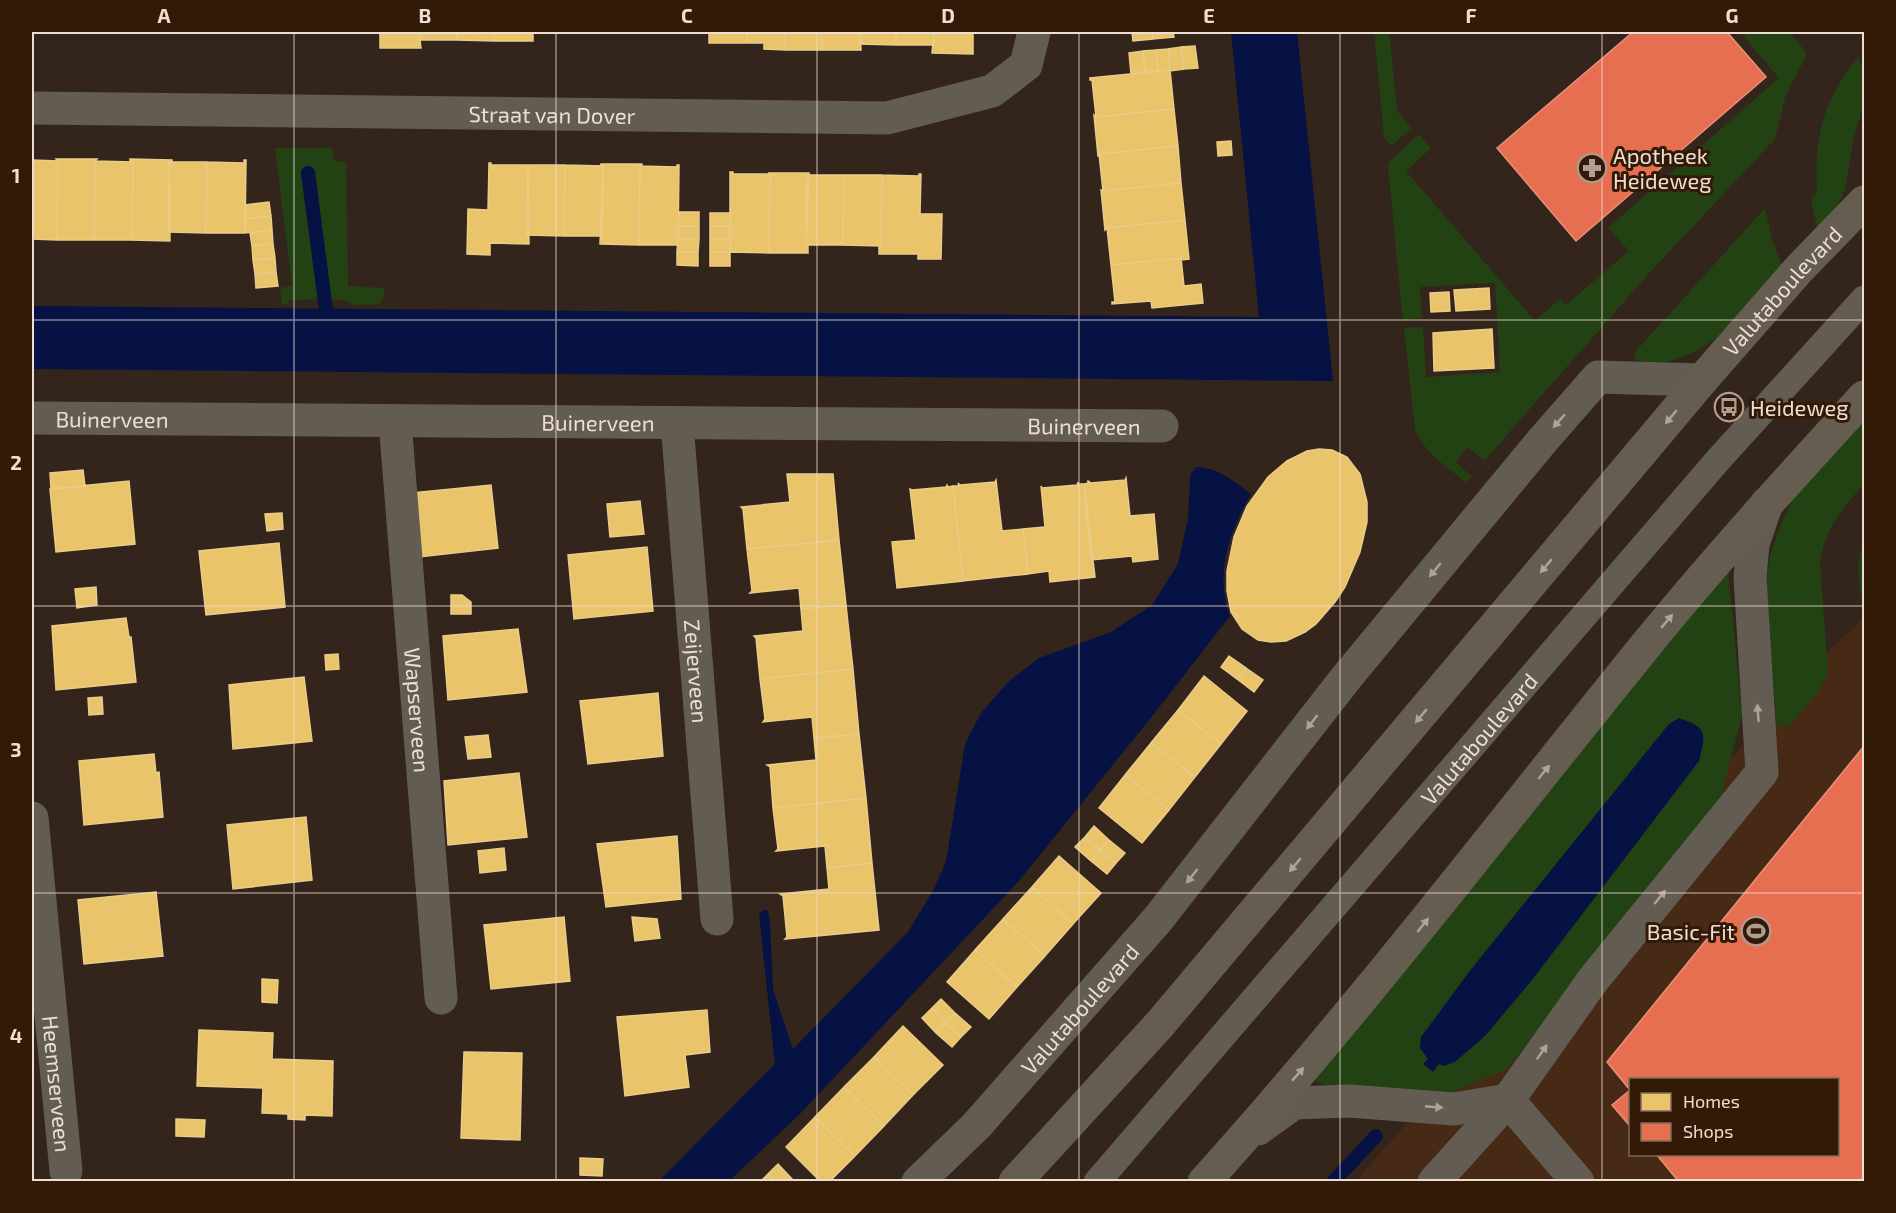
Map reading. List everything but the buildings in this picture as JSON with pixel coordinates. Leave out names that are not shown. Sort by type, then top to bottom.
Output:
[{"type":"main road","name":"Valutaboulevard","points":[[1016,1182],[1160,1024],[1702,380],[1799,269],[1864,201]]},
{"type":"main road","points":[[1204,1182],[1386,971],[1648,643],[1767,502],[1864,397]]},
{"type":"street","name":"Straat van Dover","points":[[32,108],[887,118],[992,91],[1026,65],[1034,32]]},
{"type":"street","name":"Valutaboulevard","points":[[918,1182],[977,1125],[1158,919],[1346,678],[1535,449],[1598,377],[1702,380]]},
{"type":"street","name":"Buinerveen","points":[[32,418],[1162,426]]},
{"type":"street","name":"Wapserveen","points":[[395,421],[441,998]]},
{"type":"street","name":"Zeijerveen","points":[[676,423],[717,919]]},
{"type":"street","points":[[1434,1182],[1508,1100],[1593,980],[1762,772],[1750,577],[1753,544],[1767,502]]},
{"type":"street","name":"Heemserveen","points":[[32,818],[66,1171]]},
{"type":"street","points":[[1238,1144],[1294,1103],[1349,1101],[1454,1109],[1508,1100]]},
{"type":"street","points":[[1508,1100],[1578,1182]]},
{"type":"lane","name":"Valutaboulevard","points":[[1097,1182],[1718,460],[1864,299]]},
{"type":"shaded area","points":[[1231,32],[1297,32],[1333,381],[32,369],[32,306],[1259,317]]},
{"type":"shaded area","points":[[1196,467],[1218,472],[1251,494],[1231,538],[1224,568],[1225,600],[1230,616],[1018,882],[800,1114],[729,1181],[659,1181],[775,1064],[759,915],[763,910],[768,911],[770,923],[773,989],[793,1049],[908,932],[934,889],[946,862],[965,744],[981,713],[1008,682],[1039,658],[1111,632],[1152,605],[1178,564],[1188,519],[1191,473]]},
{"type":"shaded area","points":[[1864,617],[1864,1181],[1355,1182],[1811,669]]},
{"type":"shaded area","points":[[1679,718],[1695,725],[1702,733],[1703,744],[1699,761],[1532,980],[1485,1036],[1455,1062],[1444,1066],[1439,1064],[1433,1072],[1423,1064],[1428,1059],[1420,1048],[1421,1037],[1469,972],[1669,724]]},
{"type":"green space","points":[[1374,32],[1389,32],[1397,111],[1412,128],[1393,144],[1390,144],[1384,137]]},
{"type":"green space","points":[[1740,32],[1789,32],[1805,51],[1806,56],[1785,97],[1775,139],[1653,269],[1484,461],[1468,447],[1456,462],[1472,477],[1466,482],[1430,452],[1415,429],[1404,328],[1423,327],[1426,377],[1500,372],[1495,283],[1420,287],[1422,318],[1403,320],[1388,167],[1390,161],[1419,134],[1431,148],[1406,171],[1535,321],[1560,299],[1566,305],[1629,251],[1608,228],[1779,78]]},
{"type":"green space","points":[[1858,57],[1862,69],[1864,92],[1846,185],[1837,206],[1818,232],[1811,200],[1817,193],[1819,137],[1823,120],[1836,89]]},
{"type":"green space","points":[[275,148],[332,148],[334,161],[346,162],[348,286],[383,288],[385,294],[380,304],[354,305],[347,301],[331,299],[315,170],[308,168],[305,172],[321,299],[289,300],[288,304],[282,304],[280,288],[292,286]]},
{"type":"green space","points":[[1765,208],[1772,239],[1783,269],[1731,326],[1701,348],[1684,357],[1665,362],[1645,362],[1634,358],[1636,351]]},
{"type":"green space","points":[[1864,416],[1864,484],[1835,520],[1822,550],[1820,563],[1828,671],[1820,690],[1788,727],[1785,724],[1781,728],[1777,725],[1765,592],[1772,549],[1783,519],[1806,481]]},
{"type":"green space","points":[[1864,544],[1864,603],[1858,572],[1859,558]]},
{"type":"green space","points":[[1728,570],[1742,716],[1723,788],[1727,794],[1508,1068],[1446,1095],[1331,1089],[1317,1081],[1316,1075]],"holes":[[[1679,718],[1433,1072],[1428,1059],[1469,972],[1669,724]]]},
{"type":"waterway","points":[[308,173],[328,325]]},
{"type":"waterway","points":[[1333,1182],[1376,1136]]},
{"type":"place","name":"Apotheek Heideweg","points":[[1592,168]]},
{"type":"place","name":"Heideweg","points":[[1729,407]]},
{"type":"place","name":"Basic-Fit","points":[[1756,931]]}]
